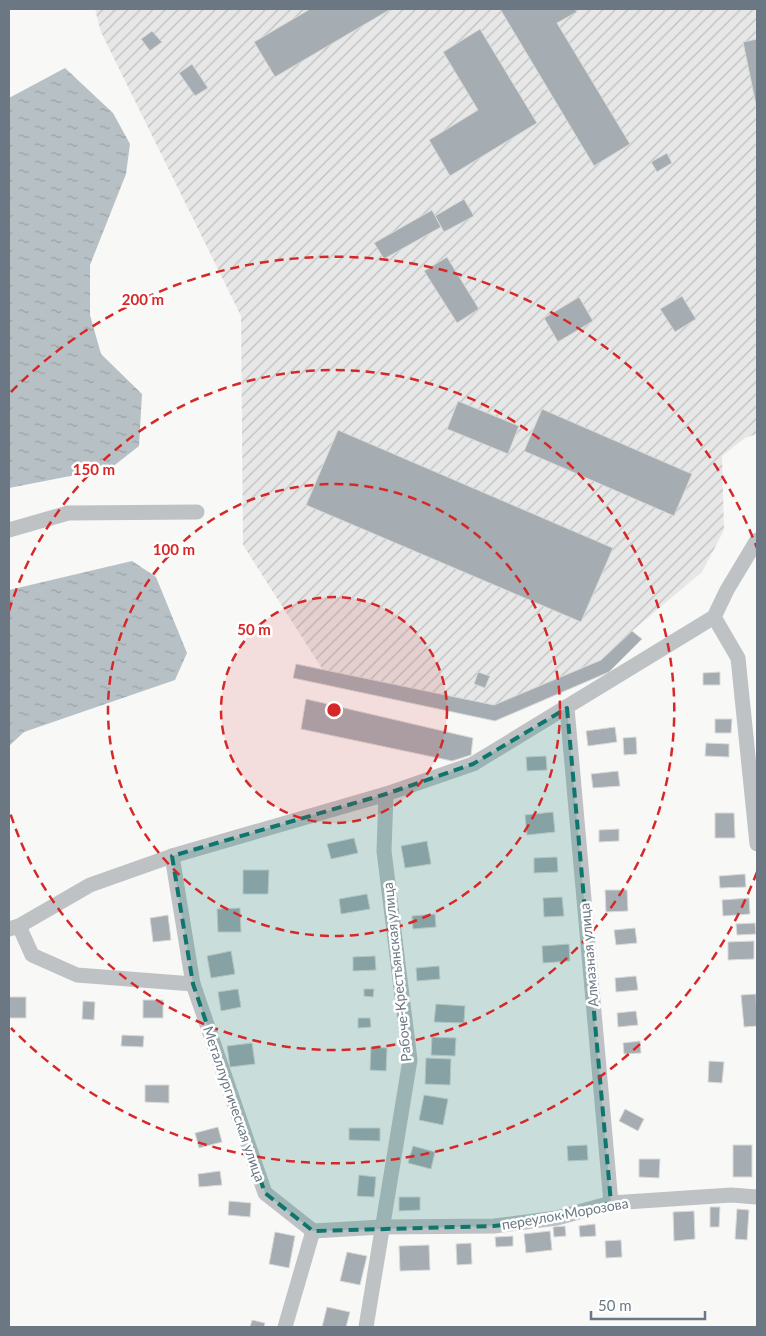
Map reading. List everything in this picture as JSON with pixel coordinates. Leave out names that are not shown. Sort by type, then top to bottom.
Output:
[{"type":"street","points":[[9,530],[68,513],[197,512]]},
{"type":"street","points":[[192,984],[77,975],[32,955],[14,928],[90,885],[172,856],[386,794],[473,764],[714,617],[727,590],[757,540]]},
{"type":"street","points":[[714,617],[738,658],[757,844]]},
{"type":"street","name":"Алмазная улица","points":[[567,708],[611,1203]]},
{"type":"street","name":"Рабоче-Крестьянская улица","points":[[366,1327],[410,1060],[384,852],[386,794]]},
{"type":"street","name":"Металлургическая улица","points":[[172,856],[192,984],[264,1193],[313,1231]]},
{"type":"street","name":"переулок Морозова","points":[[313,1231],[382,1227],[494,1226],[557,1218],[611,1203],[731,1195],[757,1197]]},
{"type":"street","points":[[285,1327],[313,1231]]},
{"type":"highlighted area","points":[[567,708],[611,1203],[557,1218],[494,1226],[313,1231],[265,1193],[193,984],[172,856],[386,794],[473,764]]},
{"type":"shaded area","points":[[95,9],[757,9],[757,434],[745,438],[722,456],[724,530],[702,572],[632,631],[601,660],[494,705],[323,670],[243,545],[241,316],[101,32]]},
{"type":"water","points":[[65,68],[113,113],[130,144],[126,174],[90,265],[90,315],[101,354],[142,394],[139,446],[111,468],[9,488],[9,98]]},
{"type":"water","points":[[132,561],[156,577],[187,653],[175,680],[24,732],[9,746],[9,590]]},
{"type":"building","points":[[310,9],[391,9],[275,77],[254,42]]},
{"type":"building","points":[[500,9],[575,9],[577,12],[557,23],[630,144],[594,166]]},
{"type":"building","points":[[480,29],[537,123],[450,176],[429,140],[478,110],[443,52]]},
{"type":"building","points":[[152,31],[162,42],[150,51],[141,39]]},
{"type":"building","points":[[757,39],[757,110],[743,42]]},
{"type":"building","points":[[192,64],[208,88],[195,96],[179,73]]},
{"type":"building","points":[[667,153],[672,163],[657,172],[651,162]]},
{"type":"building","points":[[464,199],[474,216],[444,232],[435,216]]},
{"type":"building","points":[[432,210],[441,227],[384,259],[374,243]]},
{"type":"building","points":[[447,257],[479,309],[457,323],[424,271]]},
{"type":"building","points":[[682,296],[696,319],[675,332],[660,309]]},
{"type":"building","points":[[579,297],[593,321],[558,342],[544,318]]},
{"type":"building","points":[[458,401],[519,426],[508,454],[447,429]]},
{"type":"building","points":[[542,409],[692,474],[674,516],[524,451]]},
{"type":"building","points":[[338,430],[613,548],[581,622],[306,505]]},
{"type":"building","points":[[632,631],[642,639],[609,672],[495,721],[293,678],[296,664],[494,705],[601,660]]},
{"type":"building","points":[[478,672],[490,676],[485,688],[474,684]]},
{"type":"building","points":[[720,672],[720,685],[703,685],[703,673]]},
{"type":"building","points":[[306,699],[473,738],[471,755],[452,761],[301,729]]},
{"type":"building","points":[[715,719],[732,719],[731,733],[715,733]]},
{"type":"building","points":[[615,727],[617,742],[588,746],[586,731]]},
{"type":"building","points":[[636,737],[637,754],[624,755],[623,738]]},
{"type":"building","points":[[706,743],[729,744],[729,757],[705,756]]},
{"type":"building","points":[[546,756],[547,770],[527,771],[526,757]]},
{"type":"building","points":[[618,771],[620,786],[593,788],[591,774]]},
{"type":"building","points":[[553,812],[555,832],[527,835],[525,815]]},
{"type":"building","points":[[715,813],[734,813],[735,838],[715,838]]},
{"type":"building","points":[[619,829],[619,841],[599,842],[599,830]]},
{"type":"building","points":[[354,838],[358,853],[331,859],[327,844]]},
{"type":"building","points":[[427,841],[431,864],[405,868],[401,846]]},
{"type":"building","points":[[557,857],[558,872],[534,873],[534,858]]},
{"type":"building","points":[[243,870],[269,870],[268,894],[243,894]]},
{"type":"building","points":[[745,874],[746,887],[720,888],[719,876]]},
{"type":"building","points":[[605,890],[627,890],[628,911],[606,912]]},
{"type":"building","points":[[367,894],[370,909],[341,914],[339,899]]},
{"type":"building","points":[[562,897],[564,916],[544,917],[543,898]]},
{"type":"building","points":[[749,898],[750,914],[723,916],[722,900]]},
{"type":"building","points":[[240,908],[241,932],[218,932],[217,909]]},
{"type":"building","points":[[435,914],[436,927],[413,929],[412,916]]},
{"type":"building","points":[[168,915],[171,940],[153,942],[150,918]]},
{"type":"building","points":[[755,923],[756,934],[737,935],[736,924]]},
{"type":"building","points":[[635,928],[637,943],[616,945],[614,930]]},
{"type":"building","points":[[754,941],[754,959],[728,960],[728,942]]},
{"type":"building","points":[[569,944],[570,961],[543,963],[542,946]]},
{"type":"building","points":[[231,951],[235,974],[211,978],[207,956]]},
{"type":"building","points":[[375,956],[376,970],[353,971],[353,957]]},
{"type":"building","points":[[439,966],[440,979],[417,981],[416,968]]},
{"type":"building","points":[[636,976],[638,990],[616,992],[615,978]]},
{"type":"building","points":[[238,989],[241,1007],[221,1011],[218,992]]},
{"type":"building","points":[[364,989],[374,989],[373,997],[364,996]]},
{"type":"building","points":[[756,994],[757,1026],[744,1027],[741,995]]},
{"type":"building","points":[[9,997],[26,997],[26,1018],[9,1018]]},
{"type":"building","points":[[143,1000],[163,1000],[163,1018],[143,1018]]},
{"type":"building","points":[[83,1001],[95,1002],[94,1020],[82,1019]]},
{"type":"building","points":[[436,1004],[465,1006],[464,1023],[434,1022]]},
{"type":"building","points":[[636,1011],[638,1025],[618,1027],[617,1013]]},
{"type":"building","points":[[358,1018],[370,1018],[371,1027],[358,1028]]},
{"type":"building","points":[[122,1035],[144,1036],[143,1047],[121,1046]]},
{"type":"building","points":[[432,1037],[456,1038],[455,1056],[431,1055]]},
{"type":"building","points":[[640,1041],[641,1053],[624,1054],[623,1043]]},
{"type":"building","points":[[252,1043],[255,1064],[230,1067],[227,1046]]},
{"type":"building","points":[[371,1047],[387,1048],[386,1071],[370,1070]]},
{"type":"building","points":[[426,1058],[451,1059],[450,1085],[425,1084]]},
{"type":"building","points":[[709,1061],[724,1062],[722,1083],[708,1082]]},
{"type":"building","points":[[145,1085],[169,1085],[169,1103],[145,1102]]},
{"type":"building","points":[[424,1095],[448,1099],[443,1125],[419,1120]]},
{"type":"building","points":[[625,1109],[644,1119],[638,1131],[619,1121]]},
{"type":"building","points":[[218,1127],[222,1142],[199,1148],[195,1133]]},
{"type":"building","points":[[349,1128],[380,1128],[380,1141],[349,1140]]},
{"type":"building","points":[[587,1145],[588,1160],[568,1161],[567,1146]]},
{"type":"building","points":[[733,1145],[752,1145],[752,1177],[733,1177]]},
{"type":"building","points":[[413,1146],[435,1152],[431,1169],[408,1163]]},
{"type":"building","points":[[639,1159],[660,1159],[659,1178],[639,1177]]},
{"type":"building","points":[[220,1171],[222,1185],[199,1187],[198,1174]]},
{"type":"building","points":[[359,1175],[376,1177],[374,1197],[357,1196]]},
{"type":"building","points":[[399,1197],[420,1197],[420,1210],[399,1211]]},
{"type":"building","points":[[229,1201],[251,1203],[250,1217],[228,1215]]},
{"type":"building","points":[[710,1207],[720,1207],[719,1227],[710,1227]]},
{"type":"building","points":[[737,1209],[749,1210],[747,1240],[735,1239]]},
{"type":"building","points":[[694,1211],[695,1239],[674,1241],[673,1212]]},
{"type":"building","points":[[595,1224],[596,1236],[580,1237],[579,1226]]},
{"type":"building","points":[[565,1226],[566,1236],[554,1237],[553,1227]]},
{"type":"building","points":[[550,1231],[552,1250],[526,1253],[524,1234]]},
{"type":"building","points":[[275,1232],[295,1236],[289,1268],[269,1264]]},
{"type":"building","points":[[513,1236],[513,1246],[496,1247],[495,1237]]},
{"type":"building","points":[[621,1240],[622,1257],[606,1258],[605,1241]]},
{"type":"building","points":[[471,1243],[472,1264],[457,1265],[456,1244]]},
{"type":"building","points":[[429,1245],[430,1270],[400,1271],[399,1246]]},
{"type":"building","points":[[347,1252],[367,1256],[360,1285],[340,1281]]},
{"type":"building","points":[[327,1307],[350,1312],[346,1327],[322,1327]]},
{"type":"building","points":[[252,1320],[265,1323],[264,1327],[250,1327]]}]
